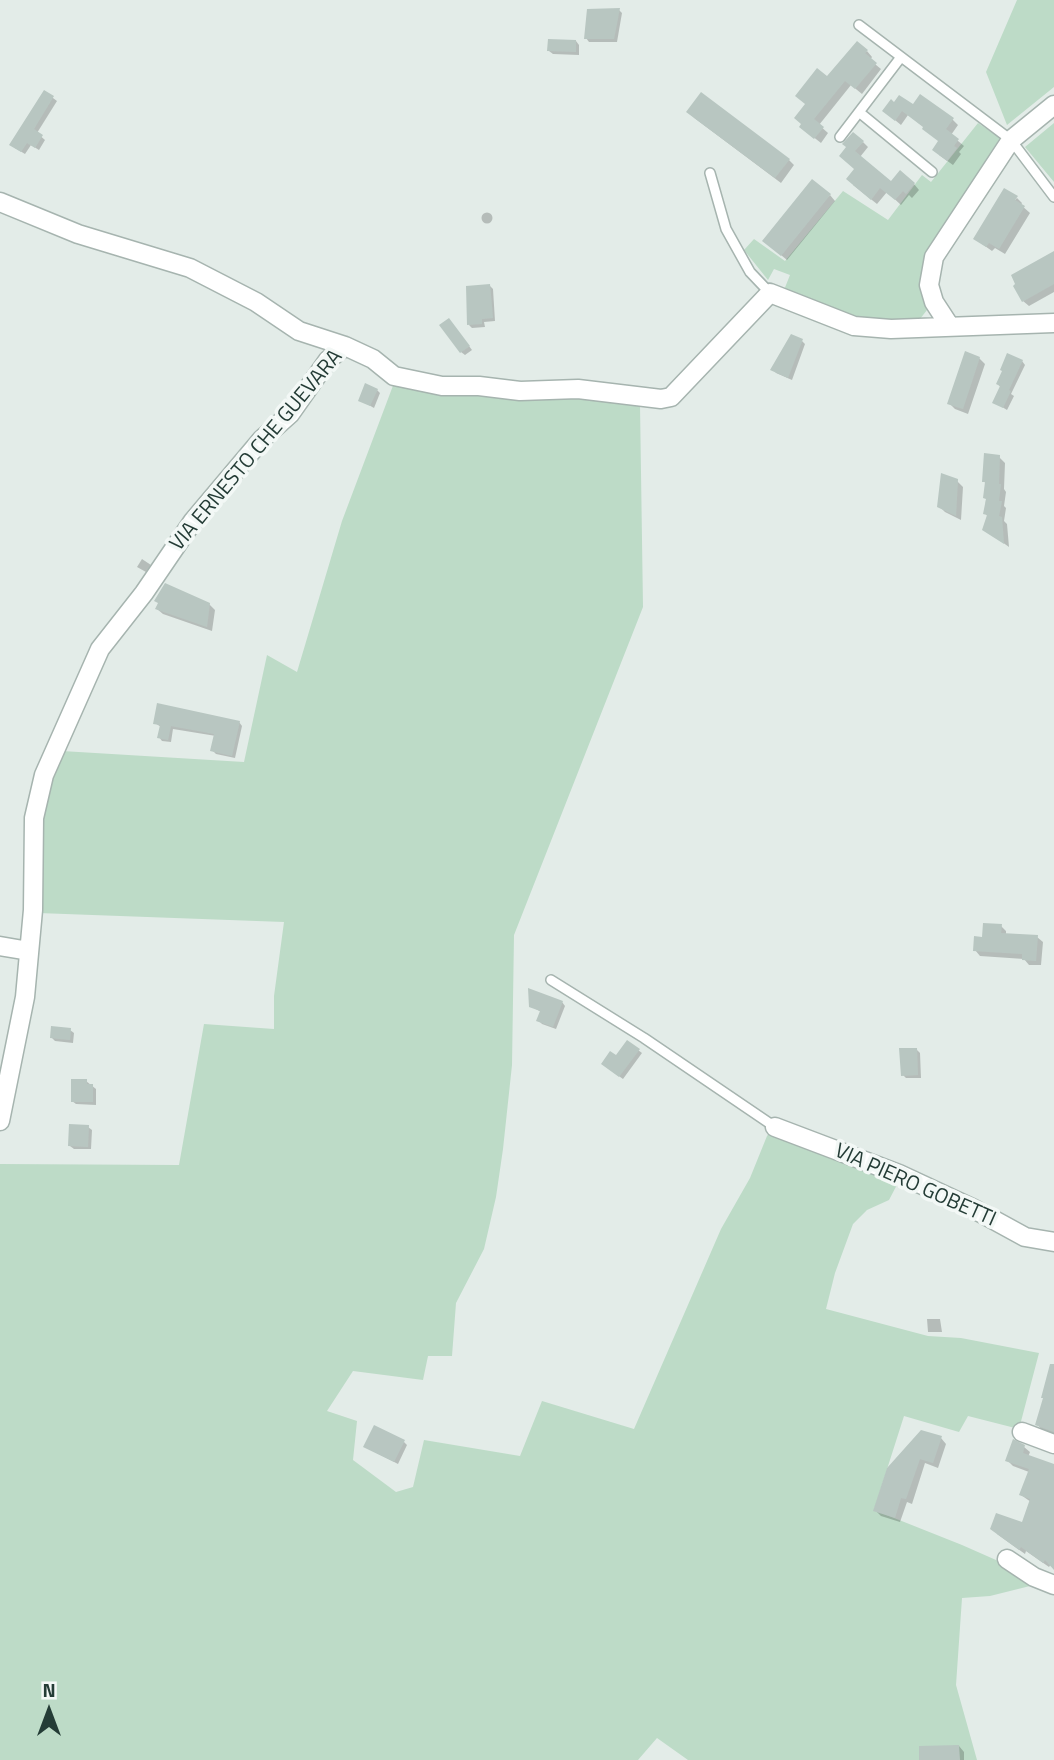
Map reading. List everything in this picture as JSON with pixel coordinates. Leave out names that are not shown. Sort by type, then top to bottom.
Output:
[{"type":"street","points":[[948,325],[934,302],[929,285],[934,257],[1011,140],[1054,105]]},
{"type":"street","points":[[0,202],[78,234],[190,268],[256,302],[299,331],[345,346]]},
{"type":"street","points":[[770,293],[855,326],[891,329],[1054,323]]},
{"type":"street","name":"VIA ERNESTO CHE GUEVARA","points":[[0,1121],[25,997],[33,910],[34,818],[44,775],[100,649],[144,593],[192,522],[262,439],[290,414],[328,360],[345,346],[373,359],[394,376],[442,386],[479,386],[520,391],[579,389],[661,399],[671,397],[770,293]]},
{"type":"street","points":[[0,946],[29,951]]},
{"type":"street","name":"VIA PIERO GOBETTI","points":[[775,1127],[899,1174],[972,1208],[1025,1237],[1054,1242]]},
{"type":"street","points":[[1022,1433],[1054,1444]]},
{"type":"street","points":[[1007,1559],[1034,1577],[1054,1585]]},
{"type":"lane","points":[[859,25],[1011,140],[1054,197]]},
{"type":"lane","points":[[840,137],[901,57]]},
{"type":"lane","points":[[859,112],[932,172]]},
{"type":"lane","points":[[710,173],[726,229],[750,272],[770,293]]},
{"type":"lane","points":[[551,980],[644,1038],[775,1127]]},
{"type":"green space","points":[[1017,0],[1054,0],[1054,87],[1007,125],[986,72]]},
{"type":"green space","points":[[978,123],[1000,138],[928,251],[920,283],[927,310],[920,319],[896,324],[853,321],[784,290],[790,275],[774,269],[768,280],[744,250],[754,239],[785,261],[843,191],[888,220],[922,175],[931,182]]},
{"type":"green space","points":[[1054,123],[1054,182],[1025,147]]},
{"type":"green space","points":[[394,383],[581,395],[640,405],[643,607],[514,935],[512,1065],[496,1197],[484,1249],[456,1303],[452,1356],[428,1356],[423,1380],[353,1371],[327,1411],[357,1421],[353,1460],[396,1492],[413,1487],[424,1440],[520,1456],[542,1401],[634,1429],[721,1229],[750,1178],[772,1130],[900,1179],[889,1200],[867,1210],[853,1224],[835,1273],[826,1309],[928,1336],[961,1338],[1039,1353],[1019,1429],[968,1416],[959,1432],[904,1416],[874,1510],[996,1560],[1034,1585],[990,1596],[962,1598],[956,1685],[977,1760],[688,1760],[657,1738],[638,1760],[0,1760],[0,1164],[179,1165],[204,1024],[274,1029],[274,996],[284,922],[38,913],[39,819],[49,777],[62,751],[244,762],[267,655],[297,672],[342,521]]},
{"type":"building","points":[[620,8],[614,39],[584,39],[587,9]]},
{"type":"building","points":[[548,39],[576,40],[576,52],[547,51]]},
{"type":"building","points":[[857,41],[868,50],[865,53],[877,63],[855,89],[845,81],[814,119],[824,127],[814,139],[799,127],[801,124],[794,118],[805,104],[795,96],[817,68],[827,76]]},
{"type":"building","points":[[44,90],[54,96],[34,129],[43,135],[35,148],[27,143],[21,152],[9,145]]},
{"type":"building","points":[[701,92],[790,159],[775,178],[686,112]]},
{"type":"building","points":[[920,94],[954,118],[946,129],[959,139],[954,146],[957,148],[947,161],[932,150],[938,141],[922,129],[923,127],[902,111],[895,121],[882,111],[891,99],[894,102],[899,95],[913,104]]},
{"type":"building","points":[[853,132],[864,141],[855,151],[891,181],[900,170],[915,183],[906,194],[903,191],[895,200],[880,188],[871,200],[846,179],[854,169],[839,156],[846,147],[842,144]]},
{"type":"building","points":[[812,179],[831,194],[781,256],[762,241]]},
{"type":"building","points":[[1004,188],[1018,196],[1015,200],[1025,206],[999,249],[989,243],[986,247],[973,239]]},
{"type":"building","points":[[1054,251],[1054,284],[1022,302],[1013,286],[1015,284],[1011,275]]},
{"type":"building","points":[[490,284],[493,318],[482,319],[482,324],[467,325],[466,286]]},
{"type":"building","points":[[449,318],[470,346],[460,353],[439,325]]},
{"type":"building","points":[[791,334],[803,339],[788,378],[770,370]]},
{"type":"building","points":[[965,351],[980,357],[963,409],[947,404]]},
{"type":"building","points":[[1007,353],[1023,360],[1003,408],[992,403],[1000,386],[996,384]]},
{"type":"building","points":[[365,383],[378,389],[370,406],[358,401]]},
{"type":"building","points":[[984,453],[1000,455],[999,501],[1002,501],[999,516],[1002,517],[1004,544],[982,530],[987,515],[983,514],[986,499],[983,498],[985,482],[982,482]]},
{"type":"building","points":[[941,473],[958,479],[956,516],[937,507]]},
{"type":"building","points":[[165,583],[210,603],[207,627],[155,609],[158,603],[154,601]]},
{"type":"building","points":[[157,703],[240,721],[232,756],[210,751],[214,734],[171,726],[168,740],[157,738],[160,725],[153,724]]},
{"type":"building","points":[[983,923],[1002,924],[1001,933],[1038,935],[1036,961],[1022,960],[1022,954],[973,951],[974,936],[982,937]]},
{"type":"building","points":[[528,988],[563,1001],[553,1027],[536,1021],[540,1011],[529,1007]]},
{"type":"building","points":[[51,1026],[71,1028],[70,1040],[50,1038]]},
{"type":"building","points":[[627,1040],[640,1049],[619,1077],[601,1064],[610,1051],[616,1055]]},
{"type":"building","points":[[899,1048],[917,1048],[918,1075],[901,1076]]},
{"type":"building","points":[[71,1079],[87,1079],[87,1084],[93,1084],[93,1102],[71,1102]]},
{"type":"building","points":[[69,1124],[89,1125],[88,1147],[68,1146]]},
{"type":"building","points":[[1050,1364],[1054,1364],[1054,1432],[1035,1425]]},
{"type":"building","points":[[374,1425],[405,1440],[394,1462],[363,1447]]},
{"type":"building","points":[[921,1430],[942,1436],[933,1463],[920,1459],[906,1499],[901,1498],[895,1518],[873,1511],[887,1468]]},
{"type":"building","points":[[1013,1439],[1025,1445],[1023,1453],[1054,1464],[1054,1570],[1045,1560],[1043,1563],[1021,1547],[1019,1550],[990,1529],[996,1513],[1022,1522],[1030,1499],[1019,1495],[1029,1469],[1005,1461]]},
{"type":"building","points":[[959,1745],[960,1760],[919,1760],[919,1746]]}]
